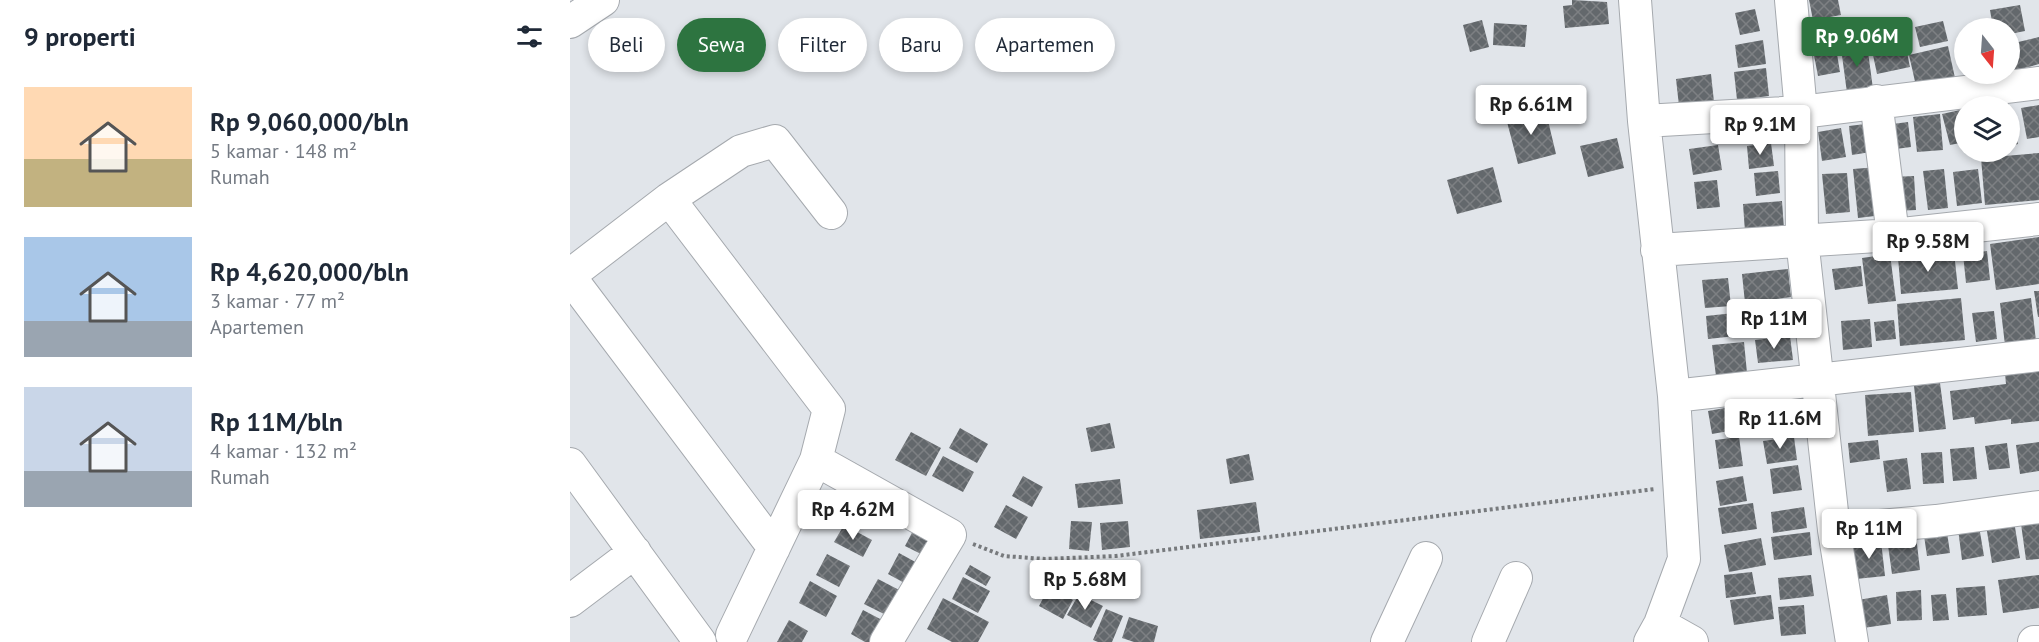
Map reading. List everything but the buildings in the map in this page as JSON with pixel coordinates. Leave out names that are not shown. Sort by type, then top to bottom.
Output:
[{"type":"street","points":[[570,22],[603,0]]},
{"type":"street","points":[[1635,0],[1644,121],[1674,396],[1684,559],[1655,633],[1692,642]]},
{"type":"street","points":[[1791,0],[1801,112],[1802,239],[1834,530],[1852,642]]},
{"type":"street","points":[[1644,121],[1801,112],[1876,101],[2039,83]]},
{"type":"street","points":[[1876,101],[1893,235]]},
{"type":"street","points":[[774,548],[570,276],[669,199],[741,151],[775,141],[831,213]]},
{"type":"street","points":[[570,465],[701,642],[736,638],[774,548],[816,460],[830,409],[669,199]]},
{"type":"street","points":[[1657,250],[1893,235],[2039,219]]},
{"type":"street","points":[[1674,396],[2039,355]]},
{"type":"street","points":[[816,460],[950,535],[886,642]]},
{"type":"street","points":[[1834,530],[1935,521],[2039,507]]},
{"type":"street","points":[[570,601],[634,552]]},
{"type":"street","points":[[1388,642],[1426,558]]},
{"type":"street","points":[[1488,642],[1516,578]]},
{"type":"street","points":[[2034,642],[2039,642]]},
{"type":"path","points":[[950,535],[1004,556],[1045,559],[1116,556],[1679,486]]}]
